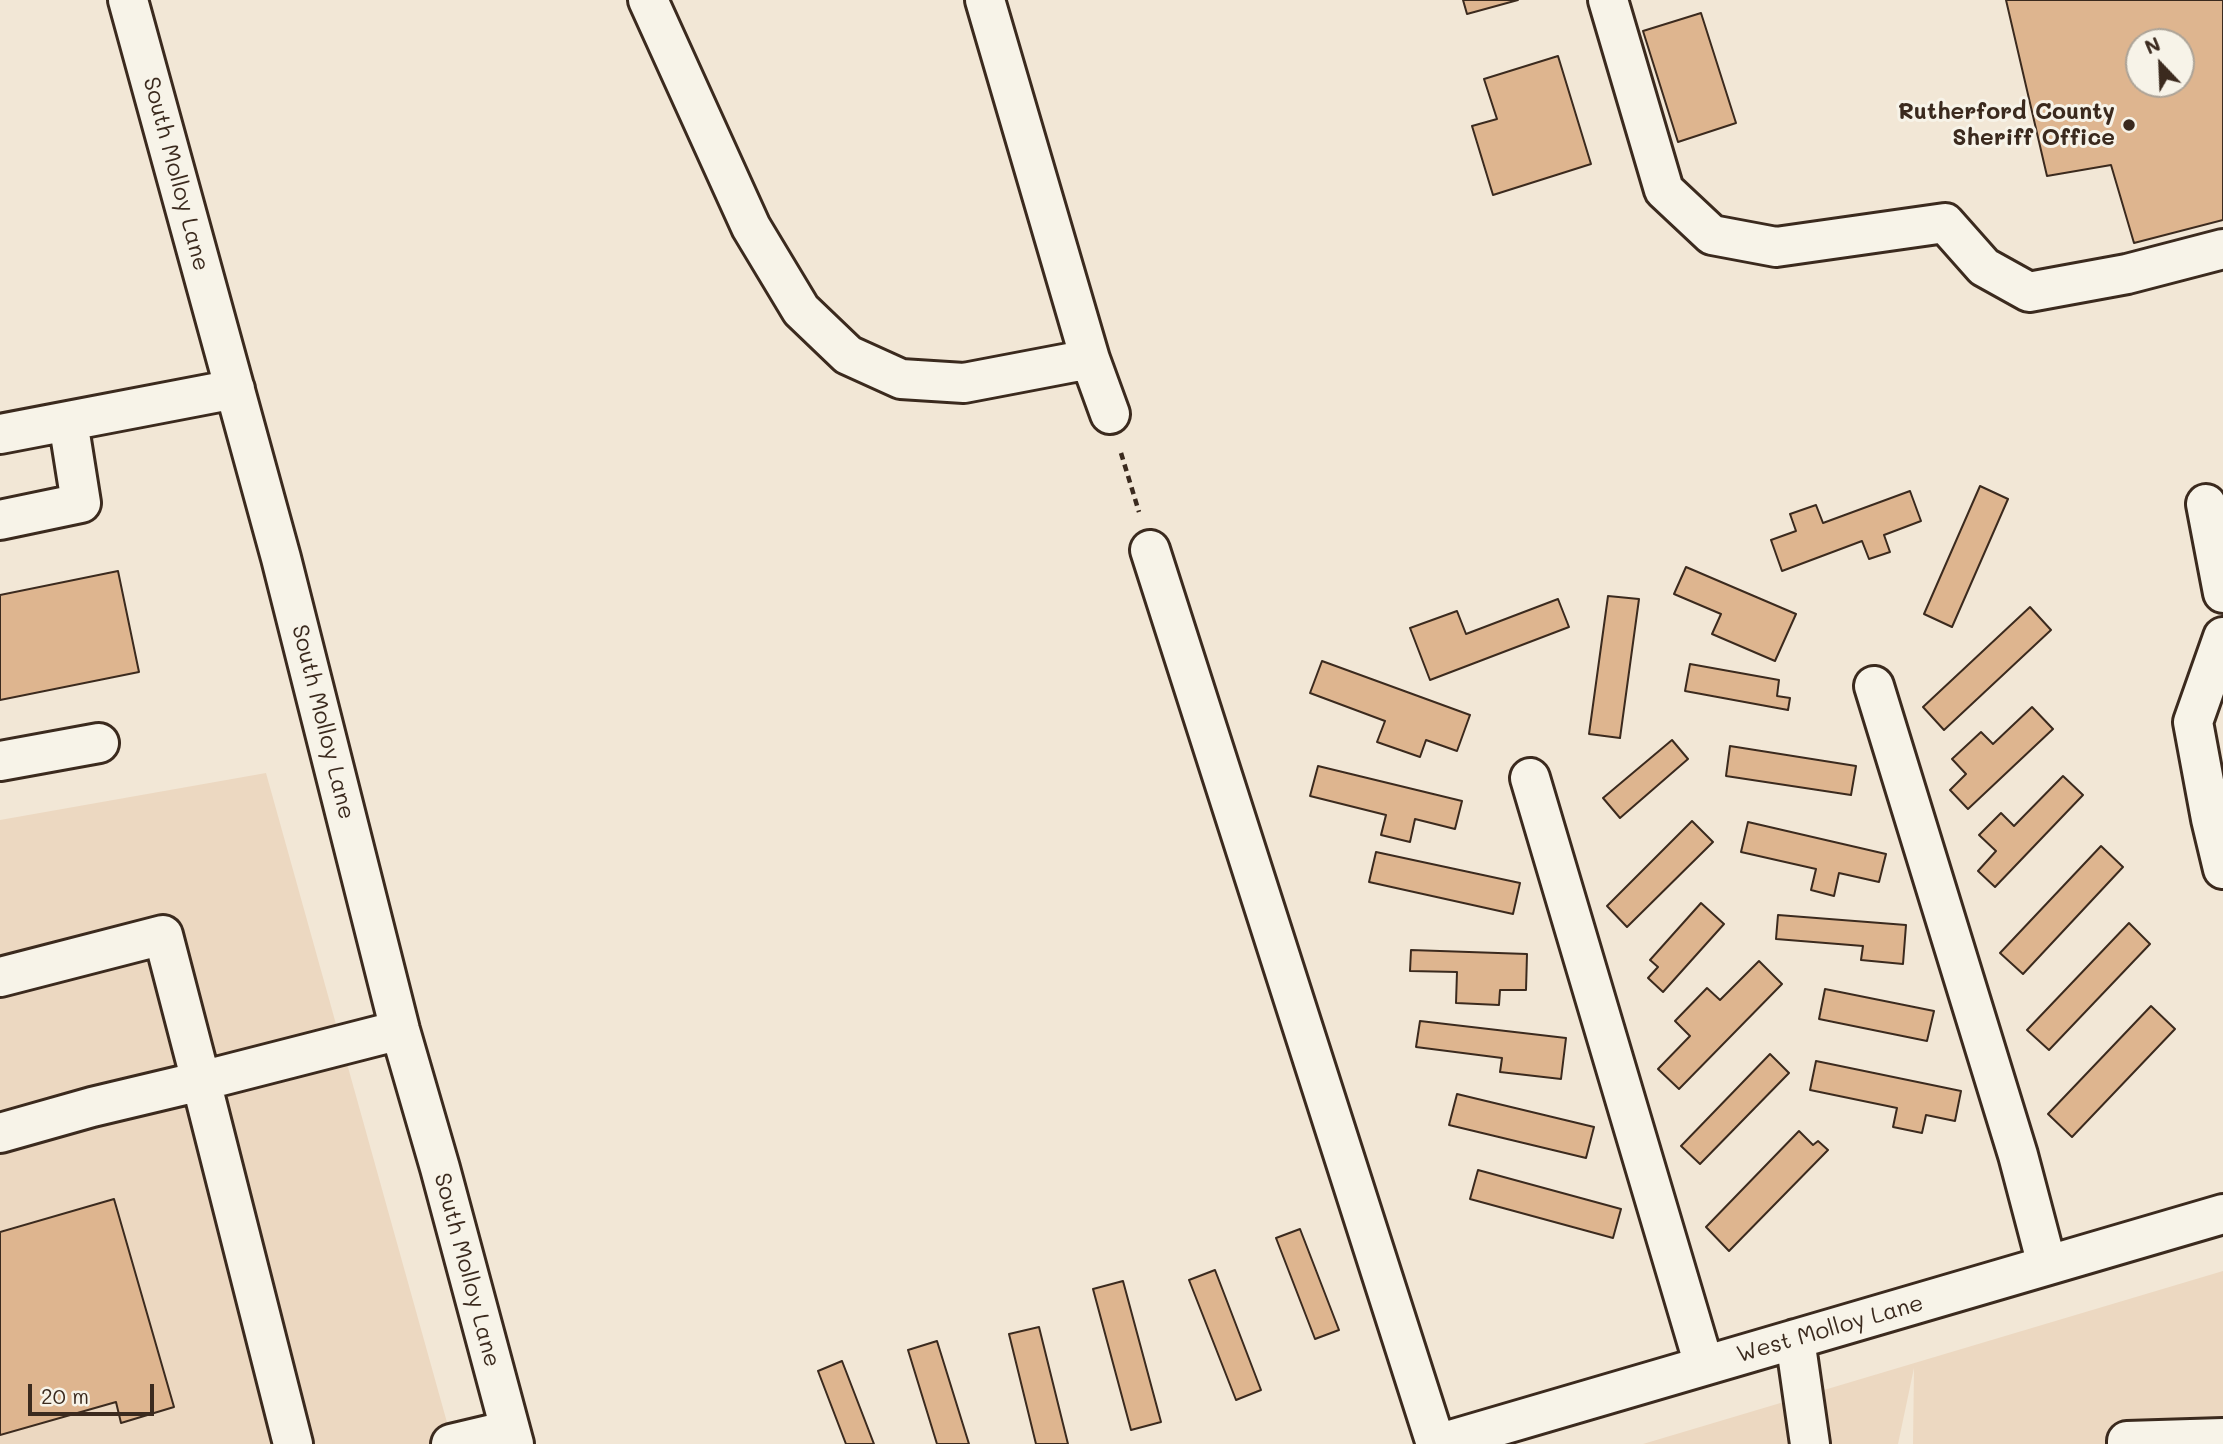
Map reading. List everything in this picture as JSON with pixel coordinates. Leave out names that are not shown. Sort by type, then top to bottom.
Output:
[{"type":"street","name":"South Molloy Lane","points":[[128,0],[281,558],[400,1030],[440,1167],[512,1437]]},
{"type":"street","points":[[649,0],[751,227],[801,310],[848,355],[901,380],[964,383],[1090,359]]},
{"type":"street","points":[[985,0],[1090,359],[1110,414]]},
{"type":"street","points":[[1608,0],[1664,190],[1712,235],[1776,247],[1945,223],[1984,267],[2029,292],[2127,274],[2223,249]]},
{"type":"street","points":[[0,434],[235,389]]},
{"type":"street","points":[[0,520],[81,503],[68,421]]},
{"type":"street","points":[[2206,505],[2223,593]]},
{"type":"street","points":[[1150,550],[1436,1444]]},
{"type":"street","points":[[2223,637],[2193,722],[2223,869]]},
{"type":"street","points":[[1874,686],[2018,1155],[2048,1265]]},
{"type":"street","points":[[0,761],[99,743]]},
{"type":"street","points":[[1530,778],[1704,1365]]},
{"type":"street","points":[[0,977],[163,934],[293,1444]]},
{"type":"street","points":[[0,1133],[92,1107],[400,1030]]},
{"type":"street","name":"West Molloy Lane","points":[[1436,1444],[2223,1214]]},
{"type":"street","points":[[1795,1339],[1810,1444]]},
{"type":"street","points":[[451,1444],[512,1437]]},
{"type":"street","points":[[2127,1444],[2127,1440],[2223,1438]]},
{"type":"path","points":[[1110,414],[1150,550]]},
{"type":"shaded area","points":[[266,773],[453,1444],[0,1444],[0,820]]},
{"type":"shaded area","points":[[2223,1271],[2223,1444],[1913,1444],[1914,1368],[1898,1444],[1643,1444]]},
{"type":"building","points":[[1463,0],[1518,0],[1467,14]]},
{"type":"building","name":"Rutherford County Sheriff Office","points":[[2006,0],[2223,0],[2223,220],[2134,243],[2111,165],[2047,176]]},
{"type":"building","points":[[1701,13],[1736,123],[1678,142],[1643,31]]},
{"type":"building","points":[[1558,56],[1591,164],[1493,195],[1472,126],[1497,119],[1484,79]]},
{"type":"building","points":[[1980,486],[2008,499],[1952,627],[1924,614]]},
{"type":"building","points":[[1910,491],[1921,521],[1884,535],[1890,552],[1869,559],[1862,541],[1782,571],[1771,540],[1796,531],[1790,514],[1816,505],[1823,523]]},
{"type":"building","points":[[1686,567],[1796,614],[1775,661],[1712,634],[1721,614],[1674,594]]},
{"type":"building","points":[[118,571],[139,672],[0,700],[0,595]]},
{"type":"building","points":[[1608,596],[1639,599],[1620,738],[1589,734]]},
{"type":"building","points":[[1558,599],[1569,627],[1430,680],[1410,628],[1457,611],[1466,634]]},
{"type":"building","points":[[2030,607],[2051,630],[1944,730],[1923,707]]},
{"type":"building","points":[[1322,661],[1470,715],[1457,751],[1426,740],[1420,757],[1377,742],[1385,721],[1310,693]]},
{"type":"building","points":[[1690,664],[1779,680],[1777,696],[1790,698],[1788,710],[1685,691]]},
{"type":"building","points":[[2032,707],[2053,729],[1968,809],[1950,790],[1966,774],[1952,759],[1981,732],[1993,744]]},
{"type":"building","points":[[1672,740],[1688,759],[1620,818],[1603,798]]},
{"type":"building","points":[[1730,746],[1856,766],[1851,795],[1726,776]]},
{"type":"building","points":[[1318,766],[1462,801],[1455,829],[1415,819],[1410,842],[1381,835],[1386,815],[1310,796]]},
{"type":"building","points":[[2063,776],[2083,795],[1995,887],[1978,871],[1996,851],[1979,835],[2001,813],[2014,826]]},
{"type":"building","points":[[1692,821],[1713,842],[1627,927],[1607,906]]},
{"type":"building","points":[[1748,822],[1886,854],[1879,882],[1839,873],[1834,896],[1811,890],[1816,869],[1741,852]]},
{"type":"building","points":[[2101,846],[2123,867],[2023,974],[2000,953]]},
{"type":"building","points":[[1376,852],[1520,883],[1513,914],[1369,882]]},
{"type":"building","points":[[1701,903],[1724,924],[1663,992],[1648,978],[1658,967],[1650,960]]},
{"type":"building","points":[[1778,915],[1906,925],[1903,964],[1861,960],[1863,946],[1776,939]]},
{"type":"building","points":[[2129,923],[2150,944],[2049,1050],[2027,1030]]},
{"type":"building","points":[[1411,950],[1527,954],[1526,990],[1500,990],[1499,1005],[1456,1003],[1457,972],[1410,971]]},
{"type":"building","points":[[1759,961],[1782,984],[1679,1089],[1658,1069],[1690,1036],[1675,1021],[1707,988],[1720,1000]]},
{"type":"building","points":[[1825,989],[1934,1011],[1927,1041],[1819,1019]]},
{"type":"building","points":[[2151,1006],[2175,1029],[2072,1137],[2048,1114]]},
{"type":"building","points":[[1420,1021],[1566,1038],[1561,1079],[1500,1072],[1502,1058],[1416,1047]]},
{"type":"building","points":[[1770,1054],[1789,1073],[1700,1164],[1681,1146]]},
{"type":"building","points":[[1816,1061],[1961,1091],[1955,1121],[1926,1115],[1922,1133],[1893,1127],[1897,1108],[1810,1090]]},
{"type":"building","points":[[1457,1094],[1594,1127],[1586,1158],[1449,1125]]},
{"type":"building","points":[[1799,1131],[1813,1145],[1818,1141],[1828,1150],[1729,1251],[1706,1227]]},
{"type":"building","points":[[1478,1170],[1621,1209],[1613,1238],[1470,1199]]},
{"type":"building","points":[[114,1199],[174,1407],[121,1423],[116,1402],[0,1435],[0,1232]]},
{"type":"building","points":[[1300,1229],[1339,1330],[1315,1339],[1276,1238]]},
{"type":"building","points":[[1215,1270],[1261,1390],[1236,1400],[1189,1280]]},
{"type":"building","points":[[1123,1281],[1161,1422],[1131,1430],[1093,1289]]},
{"type":"building","points":[[1039,1327],[1068,1444],[1036,1444],[1009,1334]]},
{"type":"building","points":[[937,1341],[969,1444],[937,1444],[908,1350]]},
{"type":"building","points":[[842,1361],[874,1444],[846,1444],[818,1371]]},
{"type":"place","name":"Rutherford County Sheriff Office","points":[[2129,125]]}]
